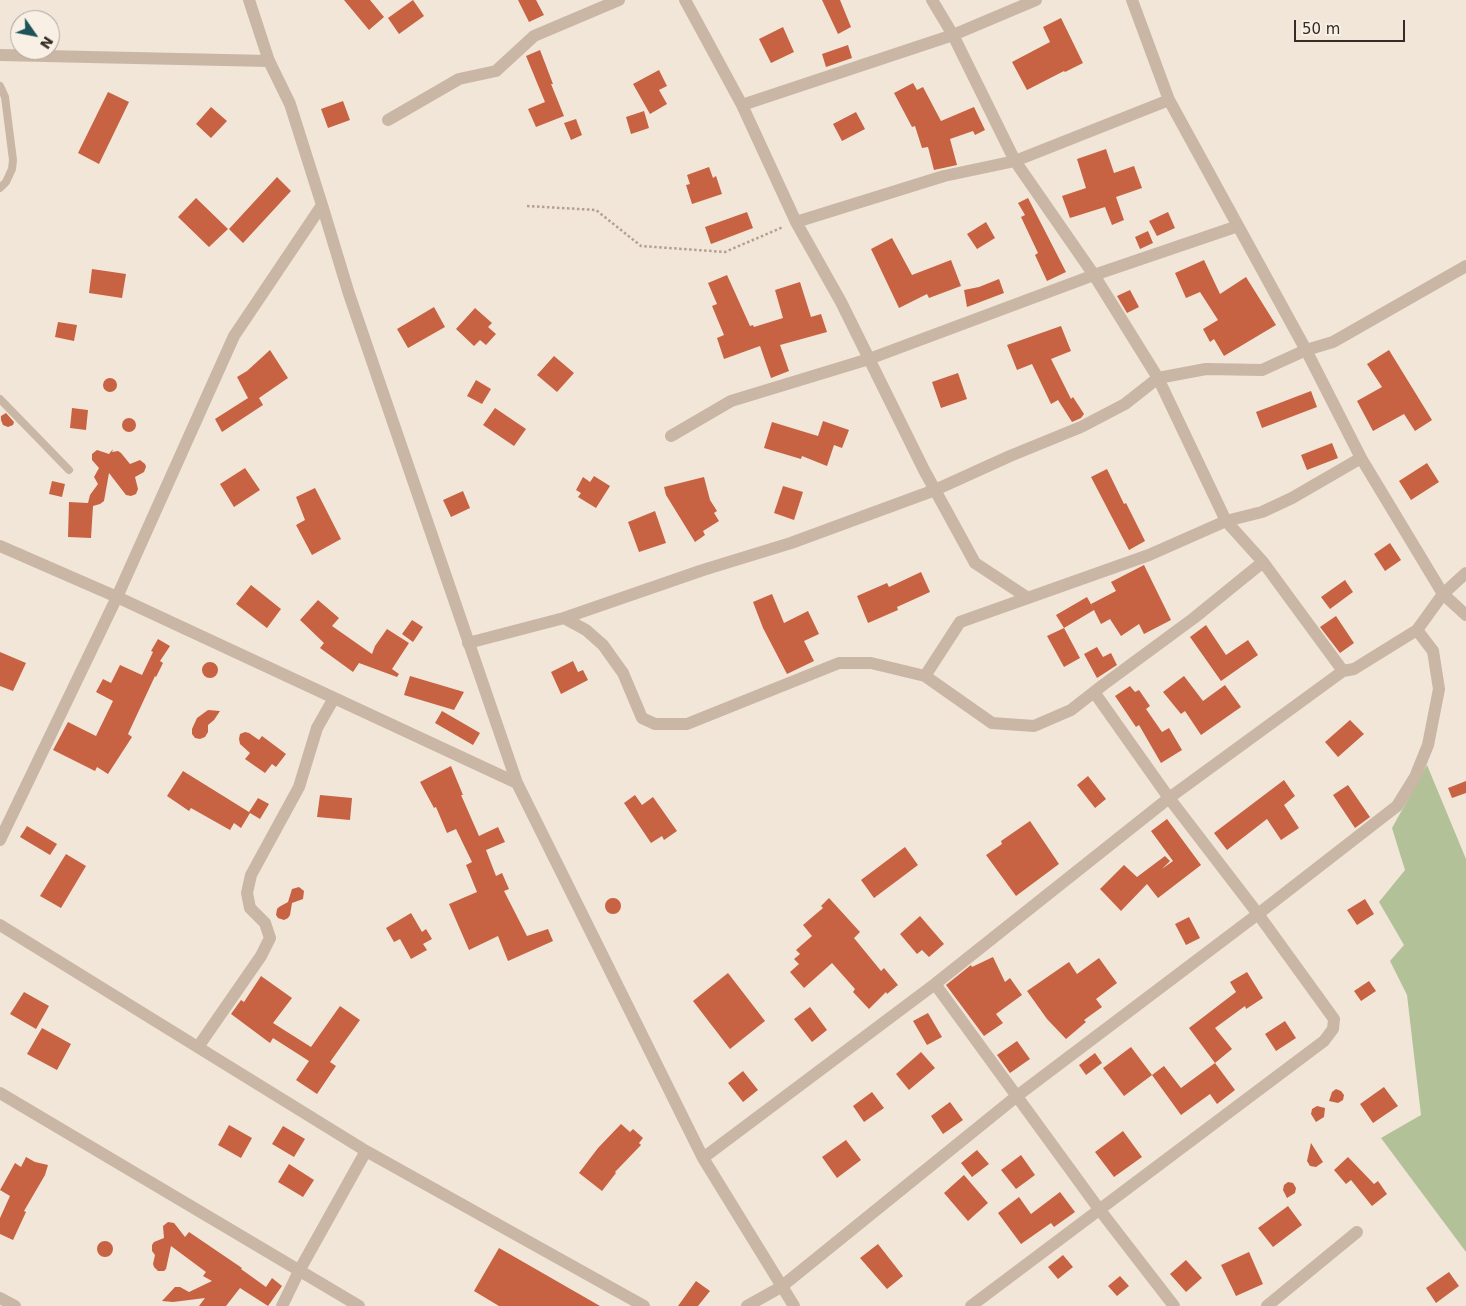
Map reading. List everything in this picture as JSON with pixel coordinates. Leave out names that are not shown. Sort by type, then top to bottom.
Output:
[{"type":"street","points":[[248,0],[269,60],[290,104],[352,303],[517,783],[703,1158],[794,1306]]},
{"type":"street","points":[[388,120],[459,79],[496,72],[534,36],[619,0]]},
{"type":"street","points":[[685,0],[742,105],[796,222],[841,302],[924,470],[974,563],[1028,598]]},
{"type":"street","points":[[932,0],[954,35],[1015,161],[1094,275],[1158,378],[1226,521],[1263,562],[1343,671]]},
{"type":"street","points":[[742,105],[954,35],[1036,0]]},
{"type":"street","points":[[1132,0],[1169,100],[1306,350],[1362,458],[1443,594],[1466,615]]},
{"type":"street","points":[[0,55],[269,60]]},
{"type":"street","points":[[796,222],[944,176],[1015,161],[1169,100]]},
{"type":"street","points":[[0,840],[117,597],[234,336],[322,205]]},
{"type":"street","points":[[671,436],[731,401],[869,359],[1094,275],[1238,226]]},
{"type":"street","points":[[468,643],[564,618],[703,570],[791,543],[935,490],[1010,456],[1081,427],[1125,404],[1158,378],[1206,369],[1262,370],[1306,350],[1333,342],[1466,266]]},
{"type":"street","points":[[925,676],[960,622],[1149,555],[1226,521],[1262,512],[1292,498],[1362,458]]},
{"type":"street","points":[[0,546],[117,597],[517,783]]},
{"type":"street","points":[[564,618],[586,630],[603,645],[623,673],[642,718],[655,724],[687,724],[840,663],[871,663],[925,676],[992,723],[1034,726],[1072,710],[1194,618],[1263,562]]},
{"type":"street","points":[[703,1158],[935,984],[1169,798],[1343,671],[1354,669],[1417,630],[1443,594],[1466,573]]},
{"type":"street","points":[[747,1306],[781,1287],[1017,1096],[1258,914],[1397,806],[1415,777],[1428,745],[1439,689],[1432,651],[1417,630]]},
{"type":"street","points":[[971,1306],[1324,1041],[1333,1029],[1334,1019],[1258,914],[1169,798],[1094,692]]},
{"type":"street","points":[[198,1048],[261,956],[270,938],[265,923],[250,908],[247,893],[251,875],[299,787],[317,728],[334,698]]},
{"type":"street","points":[[0,925],[366,1151],[644,1306]]},
{"type":"street","points":[[935,984],[1099,1209],[1174,1306]]},
{"type":"street","points":[[0,1093],[360,1306]]},
{"type":"street","points":[[282,1306],[299,1271],[366,1151]]},
{"type":"street","points":[[1266,1306],[1357,1232]]},
{"type":"street","points":[[0,1298],[15,1306]]},
{"type":"lane","points":[[0,86],[5,97],[13,160],[12,169],[6,182],[0,188]]},
{"type":"lane","points":[[0,399],[69,470]]},
{"type":"path","points":[[528,206],[596,210],[641,246],[725,252],[796,222]]},
{"type":"green space","points":[[1427,765],[1466,859],[1466,1252],[1381,1138],[1421,1115],[1407,995],[1390,961],[1404,945],[1379,902],[1405,870],[1392,828]]},
{"type":"building","points":[[344,0],[370,0],[384,17],[369,30]]},
{"type":"building","points":[[413,0],[424,16],[399,34],[388,18]]},
{"type":"building","points":[[518,0],[536,0],[544,15],[529,22]]},
{"type":"building","points":[[822,0],[840,0],[851,27],[838,34]]},
{"type":"building","points":[[1061,18],[1083,63],[1027,90],[1012,62],[1050,42],[1043,27]]},
{"type":"building","points":[[783,27],[794,52],[771,63],[759,39]]},
{"type":"building","points":[[848,45],[852,58],[826,67],[822,54]]},
{"type":"building","points":[[540,50],[564,116],[536,127],[528,109],[545,102],[526,56]]},
{"type":"building","points":[[659,70],[667,86],[659,90],[667,104],[650,114],[633,84]]},
{"type":"building","points":[[913,83],[917,90],[923,87],[941,121],[974,107],[985,130],[975,135],[973,131],[950,139],[957,165],[934,170],[928,147],[922,148],[915,126],[912,127],[894,93]]},
{"type":"building","points":[[108,92],[129,102],[99,164],[78,153]]},
{"type":"building","points":[[343,101],[350,120],[328,128],[321,109]]},
{"type":"building","points":[[211,107],[227,121],[211,138],[196,124]]},
{"type":"building","points":[[644,111],[649,128],[631,134],[626,117]]},
{"type":"building","points":[[856,112],[865,129],[842,141],[833,124]]},
{"type":"building","points":[[576,119],[582,135],[571,140],[564,123]]},
{"type":"building","points":[[1106,149],[1114,173],[1134,166],[1142,188],[1116,197],[1124,220],[1112,225],[1105,207],[1070,218],[1062,196],[1086,188],[1077,159]]},
{"type":"building","points":[[709,167],[713,178],[716,176],[722,194],[692,204],[686,185],[690,184],[687,175]]},
{"type":"building","points":[[277,177],[291,191],[243,243],[229,229]]},
{"type":"building","points":[[196,198],[228,229],[209,247],[178,217]]},
{"type":"building","points":[[1028,198],[1066,272],[1047,281],[1035,255],[1038,253],[1021,217],[1025,215],[1018,203]]},
{"type":"building","points":[[747,212],[753,228],[711,244],[705,227]]},
{"type":"building","points":[[1168,212],[1175,228],[1157,236],[1149,221]]},
{"type":"building","points":[[986,222],[995,238],[977,249],[967,234]]},
{"type":"building","points":[[1148,231],[1153,243],[1140,249],[1135,237]]},
{"type":"building","points":[[892,238],[912,275],[951,260],[961,286],[929,298],[927,294],[899,308],[871,249]]},
{"type":"building","points":[[1204,260],[1220,294],[1246,277],[1276,325],[1224,356],[1214,339],[1210,342],[1203,329],[1218,320],[1200,292],[1186,298],[1175,273]]},
{"type":"building","points":[[92,269],[126,274],[122,298],[89,293]]},
{"type":"building","points":[[727,275],[750,326],[753,325],[754,327],[783,318],[775,290],[800,282],[811,317],[821,314],[827,332],[780,345],[789,371],[771,378],[760,346],[724,359],[717,338],[724,335],[712,306],[717,304],[708,283]]},
{"type":"building","points":[[999,279],[1004,293],[967,307],[964,290],[979,287]]},
{"type":"building","points":[[1130,290],[1139,307],[1127,313],[1117,296]]},
{"type":"building","points":[[434,307],[445,327],[408,348],[397,329]]},
{"type":"building","points":[[475,308],[492,323],[488,327],[496,334],[486,345],[480,340],[474,346],[456,329]]},
{"type":"building","points":[[58,322],[77,325],[74,341],[55,337]]},
{"type":"building","points":[[1061,326],[1071,351],[1051,359],[1071,399],[1073,397],[1084,414],[1081,418],[1072,422],[1058,400],[1051,404],[1032,364],[1017,370],[1007,345]]},
{"type":"building","points":[[270,350],[288,378],[259,398],[263,405],[222,432],[215,419],[248,398],[237,377],[247,371]]},
{"type":"building","points":[[1389,350],[1432,420],[1415,431],[1404,414],[1373,431],[1357,401],[1382,387],[1367,364]]},
{"type":"building","points":[[554,356],[574,373],[557,392],[537,375]]},
{"type":"building","points":[[958,373],[967,399],[941,408],[932,382]]},
{"type":"building","points":[[107,378],[113,378],[117,385],[113,392],[107,392],[103,388],[103,382]]},
{"type":"building","points":[[476,380],[491,389],[482,404],[467,396]]},
{"type":"building","points":[[1311,391],[1317,407],[1262,428],[1256,412]]},
{"type":"building","points":[[72,408],[88,410],[86,430],[70,428]]},
{"type":"building","points":[[495,408],[526,429],[514,446],[483,425]]},
{"type":"building","points":[[6,413],[14,422],[13,425],[8,427],[3,425],[1,420],[1,416]]},
{"type":"building","points":[[126,418],[132,418],[136,425],[132,432],[126,432],[122,428],[122,422]]},
{"type":"building","points":[[823,421],[849,430],[842,448],[834,445],[827,466],[802,456],[801,459],[764,448],[772,422],[818,436]]},
{"type":"building","points":[[1332,443],[1338,458],[1307,470],[1301,455]]},
{"type":"building","points":[[113,449],[112,452],[118,451],[121,453],[130,464],[140,460],[145,464],[144,472],[135,477],[138,489],[136,494],[126,495],[109,473],[104,501],[93,506],[91,538],[68,537],[69,502],[88,503],[90,495],[98,484],[94,477],[99,468],[92,460],[92,454],[97,450],[109,454]]},
{"type":"building","points":[[1427,463],[1439,482],[1411,500],[1399,481]]},
{"type":"building","points":[[245,468],[260,490],[234,507],[220,484]]},
{"type":"building","points":[[1107,469],[1145,541],[1129,550],[1091,477]]},
{"type":"building","points":[[594,476],[610,486],[596,508],[578,497],[581,493],[576,490],[583,477],[590,482]]},
{"type":"building","points":[[704,477],[710,500],[717,511],[714,513],[719,521],[703,531],[705,535],[695,542],[666,495],[664,487]]},
{"type":"building","points":[[52,481],[65,484],[62,497],[49,494]]},
{"type":"building","points":[[783,486],[803,492],[794,520],[774,513]]},
{"type":"building","points":[[315,488],[341,539],[312,555],[296,525],[305,520],[296,497]]},
{"type":"building","points":[[463,491],[470,508],[451,517],[443,500]]},
{"type":"building","points":[[655,511],[666,543],[639,552],[628,522]]},
{"type":"building","points":[[1390,543],[1401,560],[1385,571],[1374,554]]},
{"type":"building","points":[[1144,565],[1171,620],[1144,634],[1139,624],[1121,636],[1110,619],[1101,624],[1094,610],[1064,628],[1056,615],[1087,597],[1093,608],[1091,604],[1116,591],[1111,582]]},
{"type":"building","points":[[921,572],[930,592],[897,607],[898,610],[868,623],[857,596],[887,583],[889,587]]},
{"type":"building","points":[[1345,580],[1353,592],[1330,609],[1321,597]]},
{"type":"building","points":[[251,585],[281,609],[267,628],[236,604]]},
{"type":"building","points":[[772,594],[784,623],[808,611],[819,634],[804,641],[814,661],[787,674],[763,628],[753,602]]},
{"type":"building","points":[[318,600],[339,618],[332,626],[372,654],[375,646],[387,629],[409,643],[392,669],[399,674],[397,677],[359,663],[353,672],[320,648],[324,643],[300,620]]},
{"type":"building","points":[[1336,616],[1354,643],[1340,653],[1320,627]]},
{"type":"building","points":[[412,620],[423,627],[413,642],[402,634]]},
{"type":"building","points":[[1206,625],[1226,655],[1248,640],[1258,655],[1221,681],[1190,637]]},
{"type":"building","points":[[1064,628],[1080,658],[1064,667],[1047,636]]},
{"type":"building","points":[[158,639],[170,646],[160,661],[163,663],[128,734],[132,737],[108,774],[97,767],[95,771],[53,750],[68,722],[96,736],[113,701],[96,692],[103,679],[111,683],[120,665],[142,675],[153,652],[151,651]]},
{"type":"building","points":[[1097,647],[1103,657],[1111,653],[1117,665],[1097,678],[1084,654]]},
{"type":"building","points":[[0,652],[26,663],[13,691],[0,686]]},
{"type":"building","points":[[573,661],[578,672],[583,670],[588,680],[561,694],[551,672]]},
{"type":"building","points":[[207,662],[213,662],[218,667],[216,676],[207,678],[202,673],[202,667]]},
{"type":"building","points":[[410,676],[464,692],[454,710],[404,695]]},
{"type":"building","points":[[1184,676],[1203,701],[1225,685],[1241,707],[1201,735],[1185,711],[1181,714],[1163,692]]},
{"type":"building","points":[[1130,686],[1135,692],[1139,690],[1150,706],[1146,709],[1162,732],[1169,728],[1182,750],[1161,763],[1139,725],[1136,727],[1115,696]]},
{"type":"building","points":[[208,710],[220,711],[208,725],[208,732],[205,737],[195,738],[192,734],[192,729],[197,718]]},
{"type":"building","points":[[442,711],[480,733],[473,745],[435,723]]},
{"type":"building","points":[[1350,720],[1364,734],[1338,757],[1325,742]]},
{"type":"building","points":[[245,732],[259,740],[262,736],[286,754],[276,767],[272,764],[265,773],[245,759],[250,753],[240,744],[239,739],[240,734]]},
{"type":"building","points":[[451,766],[479,836],[498,827],[505,842],[486,850],[496,876],[502,873],[509,889],[504,891],[527,936],[548,929],[553,941],[508,961],[498,936],[469,950],[449,904],[477,892],[466,865],[472,862],[456,829],[447,833],[436,807],[434,808],[420,782]]},
{"type":"building","points":[[183,771],[249,812],[258,798],[269,804],[260,819],[250,813],[241,828],[234,823],[230,830],[191,808],[189,811],[167,796]]},
{"type":"building","points":[[1088,776],[1106,799],[1095,808],[1077,785]]},
{"type":"building","points":[[1284,780],[1295,796],[1284,805],[1299,828],[1281,840],[1267,819],[1227,850],[1214,833]]},
{"type":"building","points":[[1466,781],[1466,793],[1452,798],[1448,788]]},
{"type":"building","points":[[1348,785],[1370,817],[1355,828],[1333,795]]},
{"type":"building","points":[[320,795],[352,798],[350,820],[317,817]]},
{"type":"building","points":[[635,795],[642,805],[653,797],[677,831],[664,840],[662,836],[651,843],[624,803]]},
{"type":"building","points":[[1167,819],[1201,865],[1158,898],[1147,884],[1121,911],[1100,889],[1124,865],[1137,877],[1165,856],[1170,861],[1162,869],[1173,861],[1151,831]]},
{"type":"building","points":[[1030,821],[1059,864],[1016,896],[986,855],[1002,844],[1001,841]]},
{"type":"building","points":[[27,826],[57,844],[50,855],[20,837]]},
{"type":"building","points":[[905,847],[918,865],[874,898],[861,880]]},
{"type":"building","points":[[66,854],[86,866],[61,908],[40,896]]},
{"type":"building","points":[[299,887],[304,891],[303,899],[292,903],[288,918],[284,920],[278,918],[276,915],[277,909],[288,902],[292,889]]},
{"type":"building","points":[[613,898],[621,906],[613,914],[605,906]]},
{"type":"building","points":[[829,898],[860,932],[854,938],[881,971],[884,968],[898,985],[887,994],[886,992],[869,1009],[853,992],[855,989],[832,963],[804,988],[790,972],[799,964],[794,959],[800,954],[796,950],[812,936],[803,925],[823,908],[821,906]]},
{"type":"building","points":[[1365,899],[1374,914],[1357,925],[1347,910]]},
{"type":"building","points":[[411,913],[422,932],[426,929],[432,939],[423,944],[427,950],[411,959],[400,939],[394,942],[386,928]]},
{"type":"building","points":[[920,916],[944,944],[929,957],[922,950],[917,954],[900,934]]},
{"type":"building","points":[[1189,917],[1200,938],[1186,945],[1175,924]]},
{"type":"building","points":[[993,957],[1005,982],[1010,978],[1022,995],[996,1014],[1003,1023],[984,1036],[946,985],[971,965],[972,967]]},
{"type":"building","points":[[1099,958],[1117,983],[1096,999],[1102,1007],[1084,1020],[1086,1022],[1066,1039],[1047,1019],[1027,991],[1069,962],[1077,974]]},
{"type":"building","points":[[1247,972],[1263,998],[1246,1009],[1245,1006],[1215,1028],[1232,1049],[1215,1063],[1189,1028],[1236,992],[1230,982]]},
{"type":"building","points":[[728,973],[765,1021],[730,1049],[693,1001]]},
{"type":"building","points":[[261,976],[292,998],[273,1023],[311,1047],[340,1006],[360,1020],[330,1062],[336,1066],[317,1094],[296,1080],[309,1061],[273,1038],[270,1043],[231,1014],[241,1000],[244,1002]]},
{"type":"building","points":[[1369,981],[1376,991],[1361,1001],[1354,991]]},
{"type":"building","points":[[24,992],[49,1006],[36,1029],[10,1014]]},
{"type":"building","points":[[810,1007],[827,1030],[812,1042],[794,1019]]},
{"type":"building","points":[[928,1013],[942,1037],[927,1045],[913,1021]]},
{"type":"building","points":[[1285,1021],[1296,1038],[1276,1051],[1265,1034]]},
{"type":"building","points":[[42,1028],[71,1044],[57,1070],[27,1054]]},
{"type":"building","points":[[1017,1041],[1030,1059],[1010,1073],[997,1055]]},
{"type":"building","points":[[1131,1047],[1152,1075],[1124,1096],[1103,1068]]},
{"type":"building","points":[[921,1052],[935,1068],[909,1090],[896,1074]]},
{"type":"building","points":[[1095,1053],[1102,1063],[1086,1075],[1079,1065]]},
{"type":"building","points":[[1215,1063],[1235,1090],[1217,1104],[1210,1094],[1181,1115],[1152,1075],[1164,1066],[1181,1088]]},
{"type":"building","points":[[743,1071],[758,1090],[743,1102],[728,1083]]},
{"type":"building","points":[[1384,1087],[1398,1106],[1373,1123],[1360,1104]]},
{"type":"building","points":[[1336,1089],[1344,1095],[1343,1100],[1338,1103],[1329,1101],[1332,1092]]},
{"type":"building","points":[[872,1092],[884,1108],[864,1122],[853,1106]]},
{"type":"building","points":[[950,1102],[963,1120],[943,1134],[931,1116]]},
{"type":"building","points":[[1317,1106],[1325,1108],[1324,1117],[1316,1122],[1311,1114],[1312,1109]]},
{"type":"building","points":[[621,1124],[630,1132],[633,1129],[643,1138],[639,1143],[641,1145],[615,1172],[602,1191],[579,1173],[598,1148]]},
{"type":"building","points":[[229,1125],[252,1138],[241,1158],[218,1145]]},
{"type":"building","points":[[283,1126],[305,1139],[294,1157],[272,1144]]},
{"type":"building","points":[[1123,1131],[1142,1157],[1114,1177],[1095,1152]]},
{"type":"building","points":[[846,1140],[861,1160],[837,1178],[822,1157]]},
{"type":"building","points":[[1311,1143],[1323,1162],[1316,1167],[1310,1166],[1307,1161]]},
{"type":"building","points":[[977,1150],[989,1164],[972,1177],[961,1163]]},
{"type":"building","points":[[1021,1155],[1035,1175],[1016,1189],[1001,1170]]},
{"type":"building","points":[[26,1157],[35,1162],[48,1165],[45,1175],[24,1211],[26,1212],[13,1240],[0,1234],[0,1218],[10,1196],[0,1190],[15,1163],[21,1167]]},
{"type":"building","points":[[1348,1157],[1374,1184],[1378,1181],[1387,1194],[1372,1206],[1351,1180],[1346,1184],[1334,1170]]},
{"type":"building","points":[[289,1164],[314,1180],[303,1197],[278,1182]]},
{"type":"building","points":[[964,1175],[988,1203],[968,1221],[944,1193]]},
{"type":"building","points":[[1288,1182],[1293,1183],[1296,1188],[1295,1193],[1287,1198],[1283,1190],[1284,1185]]},
{"type":"building","points":[[1060,1192],[1075,1212],[1054,1227],[1051,1223],[1021,1244],[998,1213],[1019,1197],[1031,1214]]},
{"type":"building","points":[[1288,1206],[1302,1225],[1273,1247],[1258,1228]]},
{"type":"building","points":[[168,1222],[174,1223],[185,1237],[189,1232],[242,1268],[266,1287],[272,1278],[282,1286],[268,1306],[240,1288],[226,1306],[199,1306],[205,1298],[173,1302],[162,1301],[175,1287],[180,1287],[189,1292],[212,1281],[203,1276],[206,1272],[171,1246],[166,1269],[158,1271],[154,1267],[155,1255],[152,1251],[152,1245],[154,1242],[164,1238],[163,1226]]},
{"type":"building","points":[[102,1241],[108,1241],[113,1246],[111,1255],[102,1257],[97,1252],[97,1246]]},
{"type":"building","points":[[878,1244],[903,1276],[887,1289],[860,1258]]},
{"type":"building","points":[[499,1248],[600,1306],[499,1306],[474,1291]]},
{"type":"building","points":[[1249,1252],[1263,1284],[1236,1296],[1221,1265]]},
{"type":"building","points":[[1063,1255],[1073,1267],[1058,1279],[1048,1267]]},
{"type":"building","points":[[1186,1260],[1202,1278],[1186,1292],[1170,1274]]},
{"type":"building","points":[[1449,1272],[1459,1286],[1436,1303],[1426,1288]]},
{"type":"building","points":[[1120,1276],[1129,1286],[1117,1296],[1108,1286]]},
{"type":"building","points":[[696,1281],[710,1291],[698,1306],[678,1306]]}]
